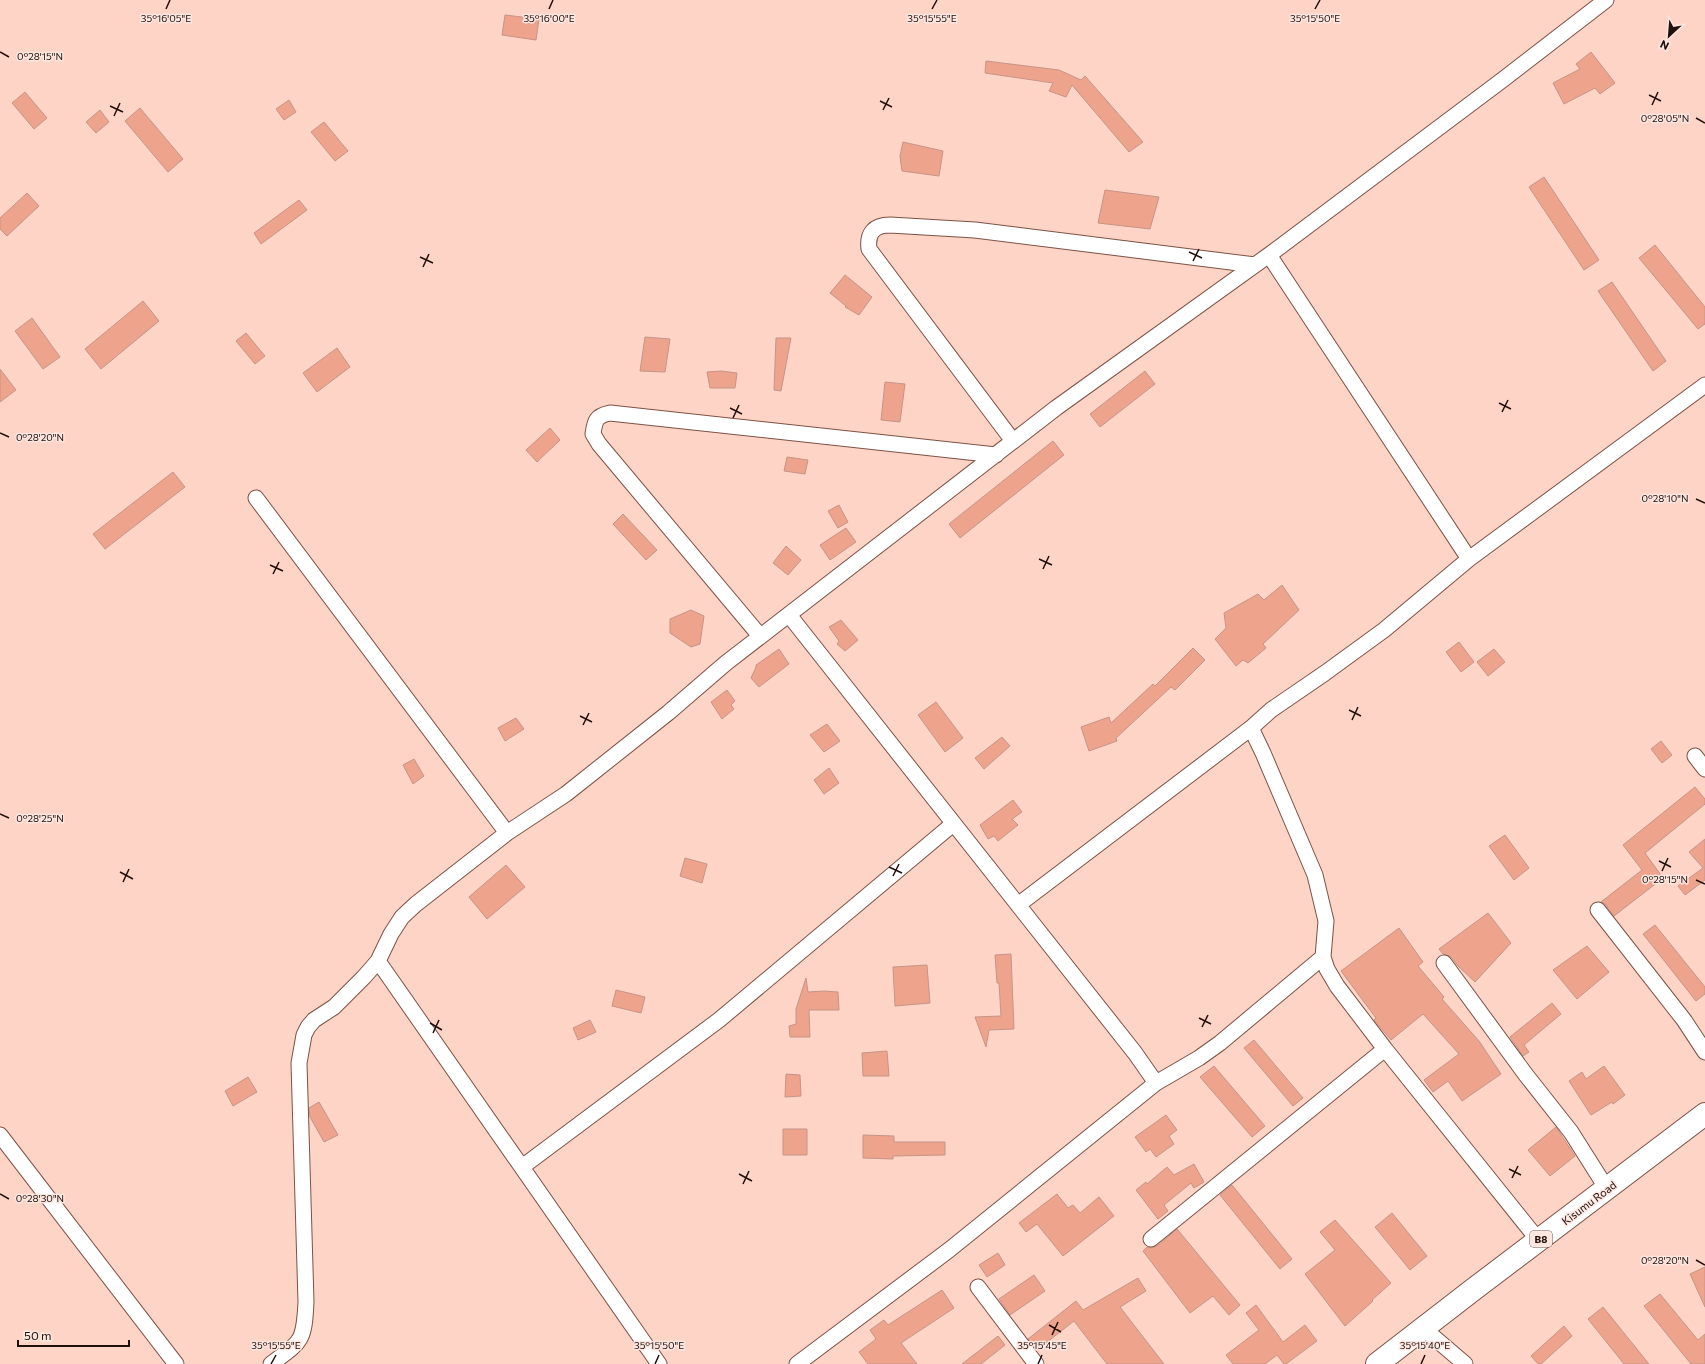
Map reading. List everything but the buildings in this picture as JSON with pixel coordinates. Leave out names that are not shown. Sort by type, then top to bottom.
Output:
[{"type":"highway","name":"Kisumu Road","points":[[1377,1364],[1705,1114]]},
{"type":"street","points":[[271,1364],[295,1346],[301,1338],[305,1328],[306,1302],[299,1063],[304,1035],[314,1020],[334,1007],[378,961],[391,934],[402,917],[506,833],[566,794],[668,713],[726,662],[1056,408],[1269,255],[1501,81],[1606,0]]},
{"type":"street","points":[[1013,441],[869,249],[868,240],[875,228],[883,225],[890,225],[975,230],[1255,265]]},
{"type":"street","points":[[1269,255],[1469,559]]},
{"type":"street","points":[[1018,905],[1251,728],[1271,710],[1384,630],[1469,559],[1705,385]]},
{"type":"street","points":[[760,636],[599,444],[593,434],[596,420],[601,415],[610,413],[996,455]]},
{"type":"street","points":[[256,498],[506,833]]},
{"type":"street","points":[[789,614],[953,824],[1130,1046],[1156,1083]]},
{"type":"street","points":[[1251,728],[1315,875],[1326,921],[1323,957],[1326,969],[1337,986],[1385,1049],[1539,1240]]},
{"type":"street","points":[[1695,756],[1705,769]]},
{"type":"street","points":[[522,1167],[719,1020],[953,824]]},
{"type":"street","points":[[1598,910],[1684,1020],[1705,1052]]},
{"type":"street","points":[[797,1364],[949,1250],[1156,1083],[1199,1058],[1220,1043],[1323,957]]},
{"type":"street","points":[[378,961],[659,1364]]},
{"type":"street","points":[[1444,963],[1526,1075],[1571,1132],[1607,1189]]},
{"type":"street","points":[[1151,1239],[1385,1049]]},
{"type":"street","points":[[0,1135],[176,1364]]},
{"type":"street","points":[[978,1287],[1036,1364]]},
{"type":"street","points":[[1423,1328],[1465,1364]]}]
